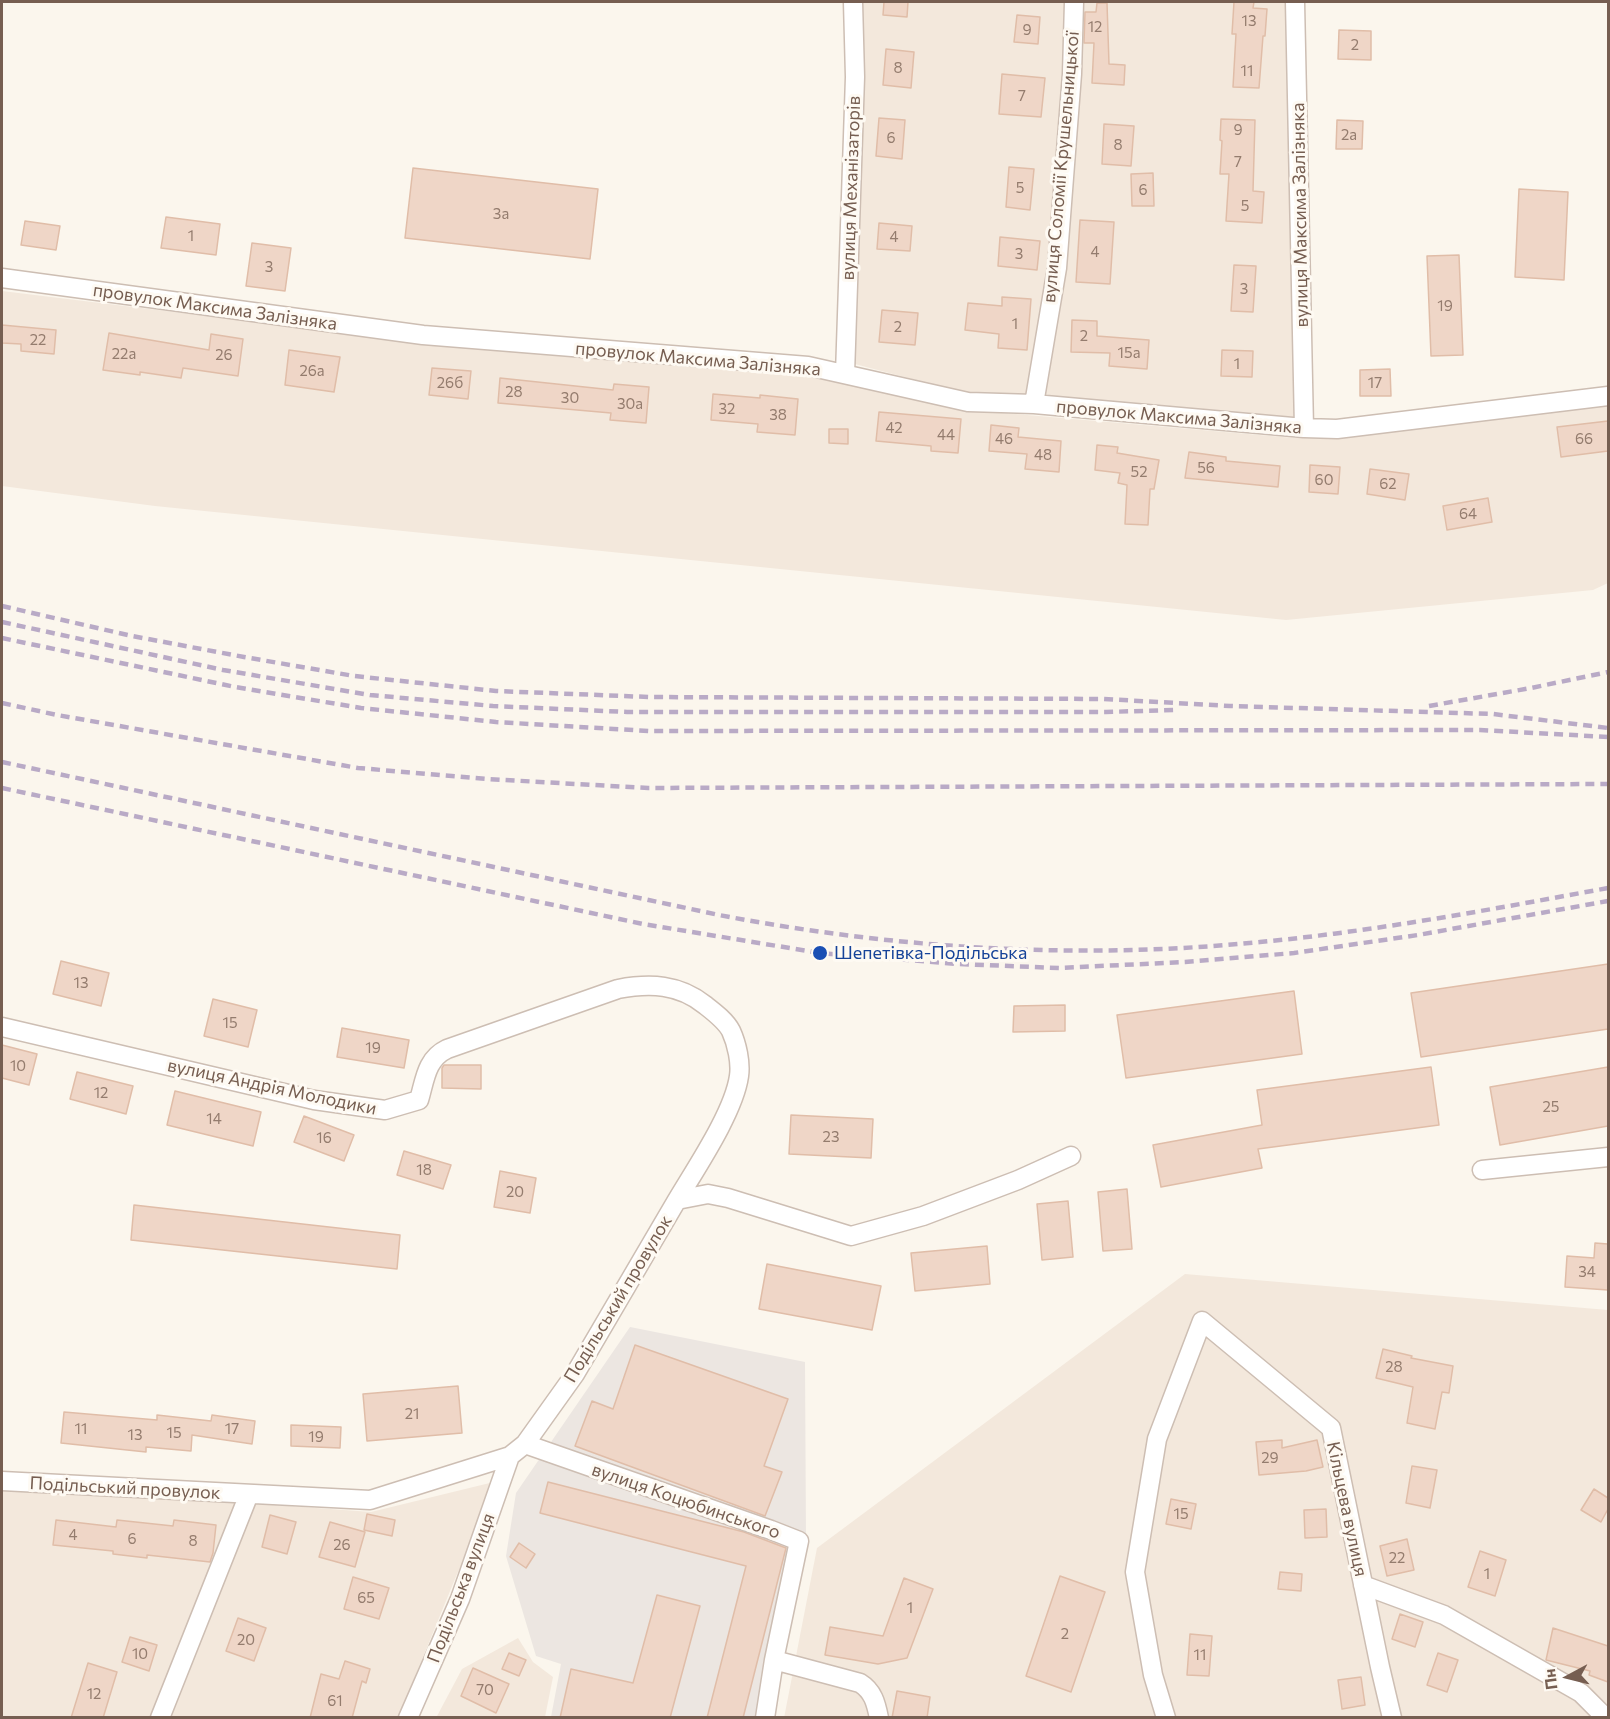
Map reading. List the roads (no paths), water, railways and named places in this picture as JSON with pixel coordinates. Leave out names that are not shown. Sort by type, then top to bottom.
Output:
[{"type":"street","name":"вулиця Механізаторів","points":[[845,374],[855,77],[853,2]]},
{"type":"street","name":"вулиця Соломії Крушельницької","points":[[1034,404],[1057,268],[1072,74],[1074,2]]},
{"type":"street","name":"вулиця Максима Залізняка","points":[[1295,2],[1304,428]]},
{"type":"street","name":"провулок Максима Залізняка","points":[[2,278],[423,335],[808,366],[968,402],[1034,404],[1304,428],[1337,429],[1608,396]]},
{"type":"street","name":"вулиця Андрія Молодики","points":[[2,1027],[314,1100],[385,1110],[420,1100],[430,1062],[437,1054],[447,1049],[618,989],[640,985],[680,990],[699,1000],[730,1030],[737,1050],[740,1075],[733,1097],[718,1128],[677,1200]]},
{"type":"street","name":"Подільський провулок","points":[[2,1481],[370,1500],[510,1456],[525,1444],[575,1374],[677,1200],[708,1194],[728,1198],[851,1236],[923,1216],[1071,1156]]},
{"type":"street","points":[[1482,1170],[1608,1157]]},
{"type":"street","name":"Кільцева вулиця","points":[[1166,1718],[1153,1675],[1135,1572],[1157,1439],[1202,1321],[1331,1428],[1392,1718]]},
{"type":"street","name":"вулиця Коцюбинського","points":[[525,1444],[800,1541],[774,1660]]},
{"type":"street","name":"Подільська вулиця","points":[[408,1718],[460,1599],[510,1456]]},
{"type":"street","name":"Подільський провулок","points":[[160,1718],[249,1494]]},
{"type":"street","points":[[1363,1585],[1444,1615],[1581,1694],[1606,1718]]},
{"type":"street","points":[[765,1718],[774,1660],[868,1687],[879,1718]]},
{"type":"railway","points":[[2,606],[132,636],[354,676],[496,691],[649,697],[1104,699],[1230,706],[1493,714],[1608,728]]},
{"type":"railway","points":[[2,622],[223,670],[370,695],[493,706],[627,712],[1176,710]]},
{"type":"railway","points":[[2,638],[235,687],[361,708],[496,722],[649,731],[1480,730],[1608,737]]},
{"type":"railway","points":[[1429,706],[1608,672]]},
{"type":"railway","points":[[2,703],[57,715],[358,768],[487,779],[648,788],[1608,784]]},
{"type":"railway","points":[[2,762],[719,915],[786,927],[921,943],[988,948],[1124,950],[1260,942],[1391,926],[1608,888]]},
{"type":"railway","points":[[2,788],[643,924],[820,953],[958,964],[1059,968],[1185,962],[1294,953],[1418,935],[1608,901]]},
{"type":"place","name":"Шепетівка-Подільська","points":[[820,953]]}]
